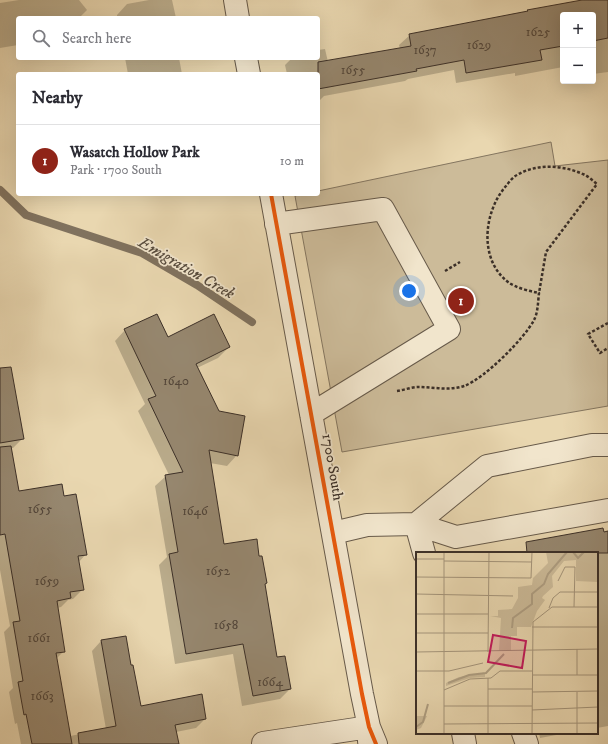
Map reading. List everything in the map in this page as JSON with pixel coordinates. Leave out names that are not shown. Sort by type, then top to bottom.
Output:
[{"type":"street","points":[[235,0],[238,16]]},
{"type":"street","points":[[246,60],[249,72]]},
{"type":"street","name":"1700 South","points":[[271,196],[371,738]]},
{"type":"street","points":[[276,224],[383,209],[449,329],[311,414]]},
{"type":"street","points":[[416,524],[487,466],[592,445],[608,445]]},
{"type":"street","points":[[333,533],[367,525],[416,524],[456,537],[608,510]]},
{"type":"street","points":[[416,524],[424,552]]},
{"type":"street","points":[[463,734],[465,744]]},
{"type":"street","points":[[523,734],[527,744]]},
{"type":"street","points":[[263,744],[322,739],[371,738]]},
{"type":"path","points":[[395,392],[418,387],[444,389],[464,386],[485,374],[525,335],[535,319],[546,252],[597,184],[584,175],[568,169],[539,166],[516,175],[500,193],[491,211],[486,234],[490,256],[498,272],[508,282],[523,289],[539,293]]},
{"type":"path","points":[[608,323],[588,334],[600,353],[608,348]]},
{"type":"shaded area","points":[[551,142],[555,166],[608,160],[608,406],[342,452],[295,196],[320,196],[320,191]]},
{"type":"building","points":[[582,0],[608,0],[608,38],[596,40],[596,12],[560,12],[560,47],[540,50],[542,60],[466,73],[464,60],[416,69],[417,71],[320,89],[320,72],[318,72],[318,62],[411,46],[409,34],[528,11],[527,10]]},
{"type":"building","points":[[157,314],[168,337],[214,314],[230,347],[196,364],[219,411],[245,416],[238,456],[209,450],[224,544],[257,539],[259,556],[262,556],[267,583],[265,584],[277,657],[285,656],[291,689],[253,696],[243,644],[186,654],[169,554],[178,552],[165,475],[183,472],[148,399],[156,396],[124,329]]},
{"type":"building","points":[[11,367],[24,439],[0,443],[0,368]]},
{"type":"building","points":[[11,446],[19,491],[62,484],[64,496],[76,494],[87,555],[78,556],[84,590],[70,592],[71,598],[57,601],[65,652],[56,653],[72,744],[32,744],[26,714],[24,715],[18,682],[23,681],[13,622],[20,621],[5,534],[0,535],[0,447]]},
{"type":"building","points":[[603,528],[604,532],[608,531],[608,553],[527,552],[526,542]]},
{"type":"building","points":[[126,636],[141,706],[202,694],[206,719],[175,725],[179,744],[79,744],[78,733],[116,726],[101,640]]},
{"type":"waterway","name":"Emigration Creek","points":[[0,190],[26,215],[142,253],[197,285],[252,322]]},
{"type":"cycle path","points":[[271,196],[362,694],[369,727],[376,744]]},
{"type":"place","name":"Wasatch Hollow Park","points":[[461,301]]}]
